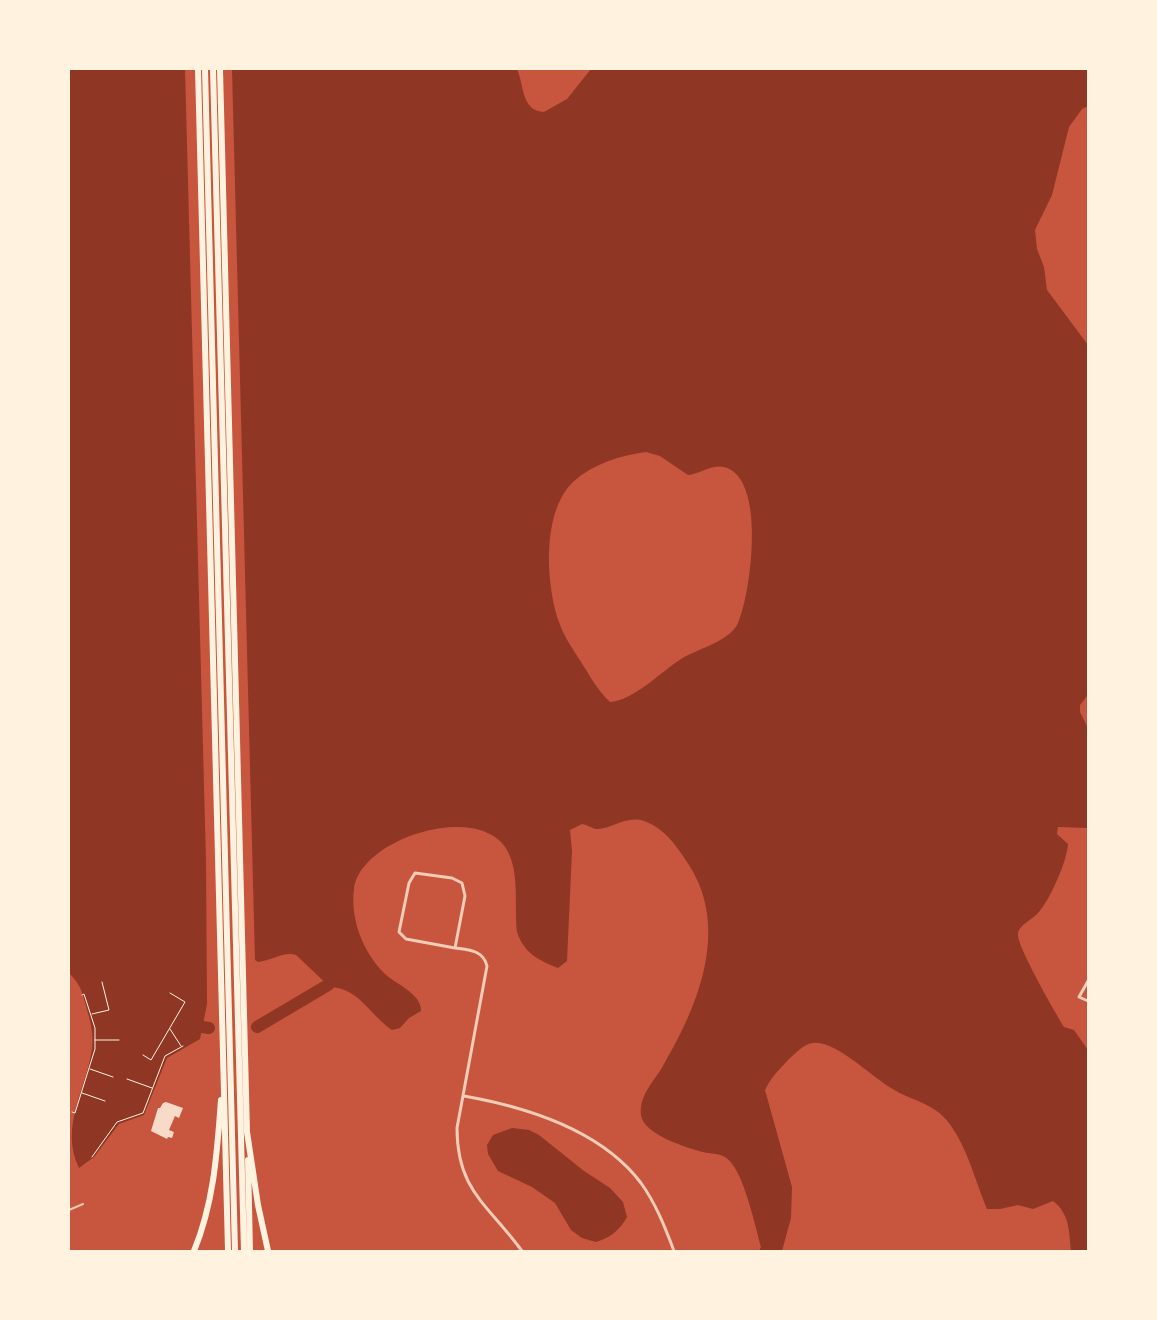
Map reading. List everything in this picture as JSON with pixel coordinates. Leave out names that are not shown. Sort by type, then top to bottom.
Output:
[{"type":"highway","points":[[198,69],[228,1251]]},
{"type":"highway","points":[[205,69],[235,1251]]},
{"type":"highway","points":[[213,69],[244,1251]]},
{"type":"highway","points":[[220,69],[250,1251]]},
{"type":"highway","points":[[194,1251],[205,1222],[215,1175],[223,1056]]},
{"type":"highway","points":[[247,1132],[258,1205],[268,1251]]},
{"type":"street","points":[[455,948],[465,896],[462,883],[452,878],[415,873],[409,883],[399,932],[406,939],[479,953],[485,958],[487,966],[457,1128],[457,1153],[462,1173],[470,1189],[504,1226],[522,1251]]},
{"type":"street","points":[[1088,981],[1079,997],[1088,1001]]},
{"type":"street","points":[[464,1096],[504,1104],[546,1117],[611,1154],[630,1171],[647,1191],[659,1212],[674,1251]]},
{"type":"lane","points":[[69,1210],[83,1204]]},
{"type":"path","points":[[91,1015],[109,1010],[102,982]]},
{"type":"path","points":[[72,1112],[75,1113],[95,1049],[95,1028],[84,994],[82,994]]},
{"type":"path","points":[[143,1056],[151,1060],[185,1002],[170,994]]},
{"type":"path","points":[[92,1157],[117,1122],[143,1113],[165,1056],[182,1047],[170,1029]]},
{"type":"path","points":[[95,1040],[119,1040]]},
{"type":"path","points":[[89,1069],[113,1077]]},
{"type":"path","points":[[127,1079],[153,1088]]},
{"type":"path","points":[[81,1093],[105,1101]]},
{"type":"shaded area","points":[[69,69],[185,69],[206,861],[207,1004],[200,1039],[167,1058],[144,1115],[119,1124],[94,1157],[79,1168],[72,1137],[73,1122],[89,1063],[92,1037],[90,1021],[82,992],[69,973]]},
{"type":"shaded area","points":[[232,69],[517,69],[527,102],[531,107],[544,112],[567,99],[591,69],[1088,69],[1088,106],[1082,109],[1069,127],[1052,195],[1035,230],[1037,249],[1044,267],[1047,290],[1088,345],[1088,695],[1080,705],[1080,712],[1088,728],[1088,828],[1058,827],[1057,834],[1068,844],[1061,870],[1053,890],[1043,907],[1020,928],[1018,935],[1030,966],[1064,1027],[1074,1030],[1088,1050],[1088,1251],[1071,1251],[1066,1218],[1059,1206],[1053,1201],[1033,1209],[1018,1205],[1000,1209],[987,1209],[961,1143],[943,1116],[929,1106],[891,1088],[832,1047],[813,1043],[803,1047],[788,1060],[773,1077],[765,1090],[792,1187],[791,1218],[782,1251],[759,1251],[761,1247],[748,1198],[743,1184],[731,1163],[725,1157],[677,1144],[657,1134],[649,1128],[641,1115],[642,1101],[645,1094],[677,1041],[698,992],[705,967],[708,941],[707,915],[701,890],[689,865],[665,834],[652,824],[644,821],[624,821],[602,829],[582,824],[570,830],[572,851],[567,961],[558,968],[533,955],[520,939],[516,922],[514,869],[507,850],[493,836],[472,828],[448,827],[422,832],[398,841],[376,854],[361,871],[354,889],[354,912],[364,944],[376,964],[383,972],[407,989],[420,1005],[421,1011],[409,1018],[400,1028],[392,1030],[349,992],[340,988],[330,987],[296,955],[287,954],[258,962],[255,960]],"holes":[[[646,452],[660,456],[688,475],[719,466],[737,475],[746,492],[751,513],[751,564],[743,608],[734,630],[721,640],[681,659],[628,697],[610,702],[591,678],[566,638],[559,622],[551,589],[549,569],[551,529],[563,494],[582,475],[599,465],[627,455]]]},
{"type":"shaded area","points":[[512,1128],[529,1130],[539,1135],[584,1171],[610,1188],[623,1202],[627,1217],[618,1230],[596,1242],[582,1238],[571,1230],[555,1203],[532,1187],[498,1171],[488,1154],[487,1145],[493,1135]]},
{"type":"building","points":[[166,1102],[183,1108],[179,1118],[175,1116],[169,1130],[174,1132],[172,1138],[168,1137],[167,1139],[151,1131],[158,1108]]},
{"type":"waterway","points":[[257,1027],[328,985],[338,972]]},
{"type":"waterway","points":[[194,1018],[196,1026],[209,1028]]}]
